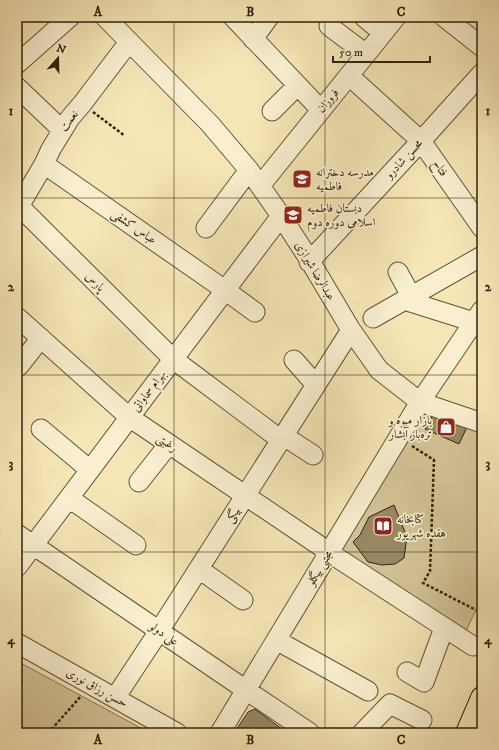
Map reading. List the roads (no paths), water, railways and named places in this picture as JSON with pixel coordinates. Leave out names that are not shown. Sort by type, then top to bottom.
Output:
[{"type":"main road","points":[[467,733],[482,698]]},
{"type":"street","points":[[17,64],[70,17]]},
{"type":"street","name":"عبدالرضا شیرازی","points":[[105,17],[210,124],[249,170],[281,216],[307,256],[351,330],[379,370],[420,402],[482,424]]},
{"type":"street","points":[[233,17],[321,110]]},
{"type":"street","points":[[253,39],[269,17]]},
{"type":"street","points":[[364,17],[383,33]]},
{"type":"street","name":"فروزان","points":[[260,186],[396,17]]},
{"type":"street","points":[[444,17],[482,47]]},
{"type":"street","points":[[329,26],[366,54]]},
{"type":"street","name":"نعمت","points":[[18,207],[44,164],[51,148],[70,118],[129,42]]},
{"type":"street","name":"محسن شادرو","points":[[310,262],[482,73]]},
{"type":"street","name":"فتاح","points":[[356,82],[421,141],[482,228]]},
{"type":"street","points":[[272,111],[298,86]]},
{"type":"street","points":[[17,87],[62,130]]},
{"type":"street","name":"عباس کشفی","points":[[44,164],[255,312]]},
{"type":"street","points":[[206,228],[249,170]]},
{"type":"street","name":"پارس","points":[[18,207],[173,359],[282,438],[313,456]]},
{"type":"street","name":"بهرام سماواتی","points":[[17,567],[281,216]]},
{"type":"street","points":[[373,318],[482,256]]},
{"type":"street","points":[[398,272],[408,298]]},
{"type":"street","points":[[408,298],[478,316]]},
{"type":"street","name":"مجتبی بیگلو","points":[[220,733],[276,640],[334,556],[420,402],[478,316]]},
{"type":"street","name":"رغبتی","points":[[17,317],[129,417],[334,556],[473,646]]},
{"type":"street","name":"بیگی","points":[[115,698],[351,330]]},
{"type":"street","points":[[19,366],[41,338]]},
{"type":"street","points":[[294,360],[316,385]]},
{"type":"street","points":[[41,429],[90,470]]},
{"type":"street","points":[[139,482],[169,444]]},
{"type":"street","points":[[69,498],[136,545]]},
{"type":"street","name":"علی دولو","points":[[17,534],[310,733]]},
{"type":"street","points":[[199,569],[243,600]]},
{"type":"street","points":[[407,672],[424,682],[444,628]]},
{"type":"street","points":[[276,640],[368,691]]},
{"type":"street","name":"حسن رزاق نوری","points":[[17,643],[177,733]]},
{"type":"street","points":[[362,733],[390,704],[422,720]]},
{"type":"place","name":"مدرسه دخترانه فاطمیه","points":[[302,179]]},
{"type":"place","name":"دبستان فاطمیه اسلامی دوره دوم","points":[[293,215]]},
{"type":"place","name":"بازار میوه و تره‌بار آبشار","points":[[446,427]]},
{"type":"place","name":"کتابخانه هفده شهریور","points":[[383,526]]}]
